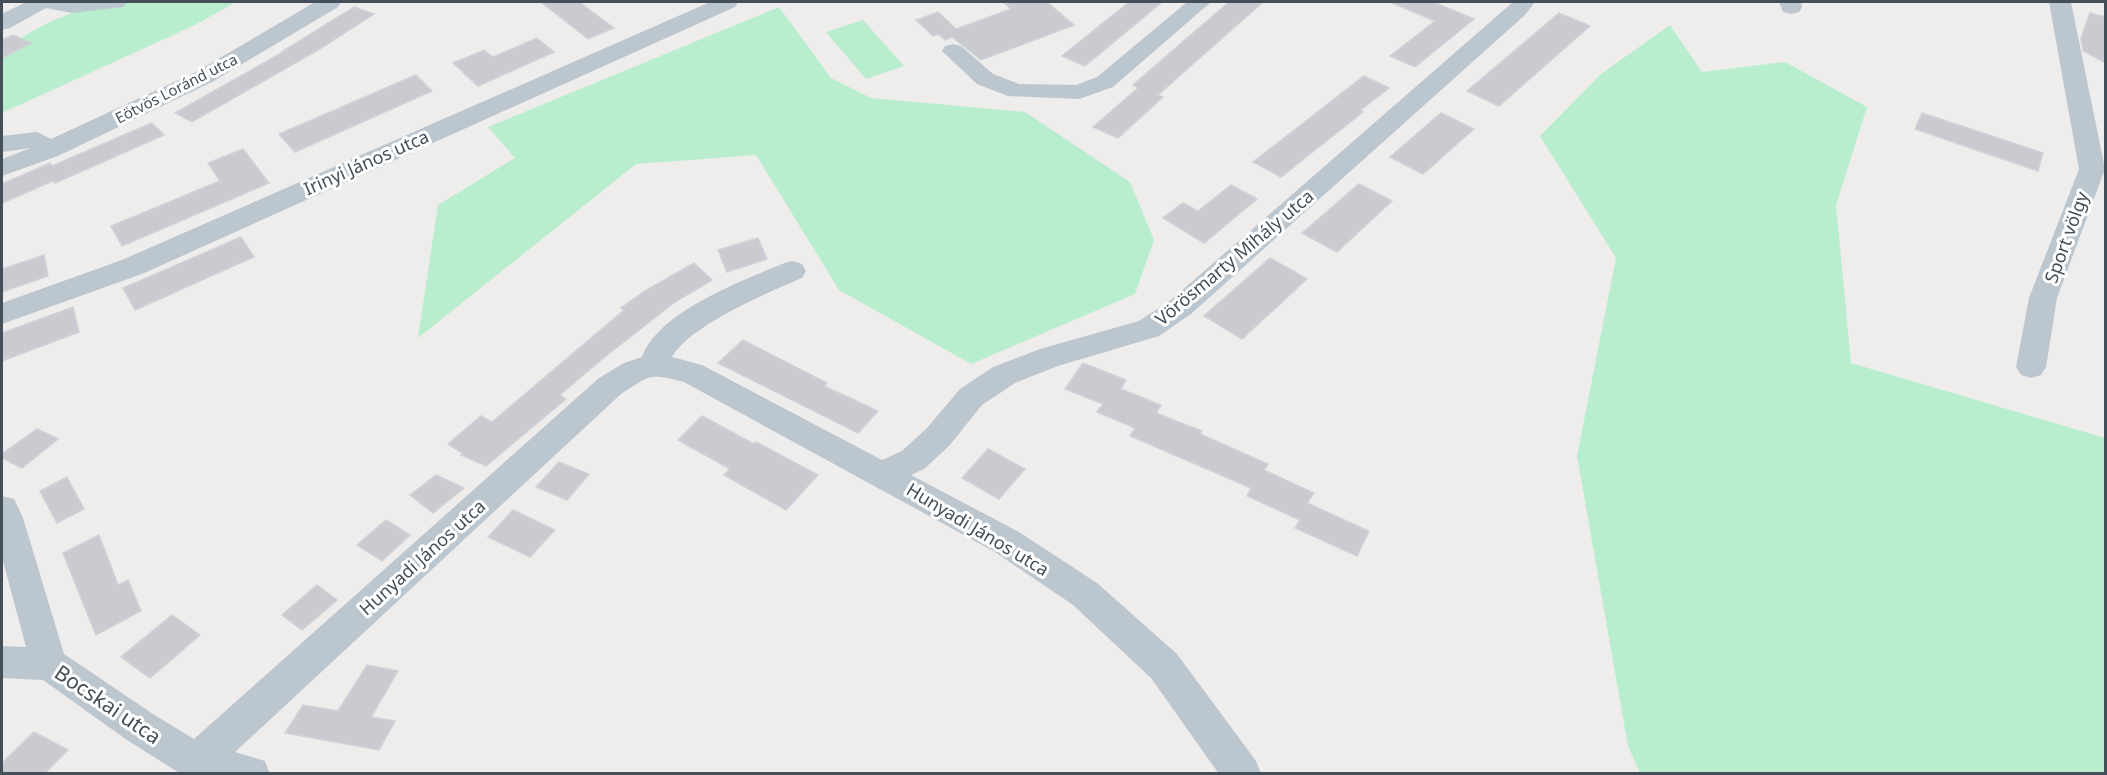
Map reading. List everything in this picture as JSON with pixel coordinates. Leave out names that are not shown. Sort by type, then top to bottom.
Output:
[{"type":"street","points":[[2,24],[41,2]]},
{"type":"street","points":[[48,2],[72,6],[114,2]]},
{"type":"street","name":"Eötvös Loránd utca","points":[[2,168],[49,150],[204,77],[330,2]]},
{"type":"street","name":"Irinyi János utca","points":[[2,314],[132,267],[727,2]]},
{"type":"street","points":[[953,51],[985,79],[1016,91],[1079,92],[1105,82],[1200,2]]},
{"type":"street","name":"Vörösmarty Mihály utca","points":[[883,473],[913,460],[938,437],[970,397],[1004,375],[1050,357],[1149,329],[1181,307],[1518,10],[1524,2]]},
{"type":"street","name":"Sport völgy","points":[[2031,367],[2043,298],[2092,169],[2060,2]]},
{"type":"street","points":[[2,144],[37,140],[49,150]]},
{"type":"street","points":[[655,364],[660,348],[680,331],[749,289],[792,271]]},
{"type":"street","name":"Hunyadi János utca","points":[[197,762],[610,386],[634,371],[655,364],[692,373],[883,473],[1007,542],[1085,594],[1164,666],[1242,774]]},
{"type":"street","name":"Bocskai utca","points":[[2,509],[8,518],[49,664],[140,727],[197,762],[251,774]]},
{"type":"street","points":[[2,662],[49,664]]},
{"type":"green space","points":[[115,2],[236,2],[193,26],[2,113],[2,58],[30,44],[21,38],[66,15]]},
{"type":"green space","points":[[779,7],[831,78],[871,98],[1025,112],[1130,182],[1154,240],[1135,294],[971,364],[839,290],[756,155],[636,164],[418,338],[438,205],[515,158],[488,127]]},
{"type":"green space","points":[[863,20],[904,66],[866,79],[826,32]]},
{"type":"green space","points":[[1670,25],[1702,72],[1785,62],[1867,107],[1836,205],[1851,363],[2105,438],[2105,773],[1640,773],[1628,746],[1577,456],[1616,258],[1540,136],[1601,74]]},
{"type":"building","points":[[541,2],[579,2],[614,28],[588,39]]},
{"type":"building","points":[[1003,2],[1047,2],[1074,25],[981,60],[952,37],[945,40],[938,34],[933,36],[916,20],[938,12],[956,29],[1011,9]]},
{"type":"building","points":[[1129,2],[1162,2],[1085,66],[1062,56]]},
{"type":"building","points":[[1229,2],[1263,2],[1158,95],[1163,97],[1118,138],[1093,127],[1138,88],[1133,85]]},
{"type":"building","points":[[1390,2],[1433,2],[1474,19],[1415,67],[1390,56],[1435,21]]},
{"type":"building","points":[[354,7],[374,14],[318,50],[192,122],[175,113],[285,51],[283,51]]},
{"type":"building","points":[[1559,13],[1590,26],[1499,106],[1467,91]]},
{"type":"building","points":[[2090,13],[2106,17],[2106,63],[2083,51],[2081,38]]},
{"type":"building","points":[[13,35],[31,43],[2,58],[2,40]]},
{"type":"building","points":[[537,38],[554,52],[478,86],[453,63],[484,50],[493,57]]},
{"type":"building","points":[[416,75],[432,91],[295,152],[279,134]]},
{"type":"building","points":[[1364,76],[1389,88],[1361,110],[1363,112],[1281,177],[1253,162]]},
{"type":"building","points":[[1441,113],[1474,129],[1423,174],[1390,157]]},
{"type":"building","points":[[1922,113],[2043,153],[2038,171],[1915,129]]},
{"type":"building","points":[[152,123],[164,135],[55,183],[53,181],[2,203],[2,184],[50,163],[52,166]]},
{"type":"building","points":[[243,149],[269,183],[122,246],[111,226],[220,181],[208,163]]},
{"type":"building","points":[[1359,184],[1392,201],[1337,252],[1302,233]]},
{"type":"building","points":[[1231,185],[1257,199],[1204,243],[1163,218],[1183,203],[1198,211]]},
{"type":"building","points":[[241,237],[254,257],[135,310],[123,288]]},
{"type":"building","points":[[758,238],[767,259],[727,272],[718,250]]},
{"type":"building","points":[[44,255],[48,276],[2,292],[2,269]]},
{"type":"building","points":[[1270,258],[1307,279],[1242,339],[1204,316]]},
{"type":"building","points":[[694,263],[712,280],[675,302],[601,360],[560,395],[566,399],[486,466],[461,455],[463,454],[448,444],[481,416],[492,422],[624,310],[621,308],[645,291]]},
{"type":"building","points":[[73,307],[79,332],[2,361],[2,333]]},
{"type":"building","points":[[743,340],[827,383],[824,386],[878,411],[858,433],[718,363]]},
{"type":"building","points":[[1083,363],[1126,380],[1121,389],[1161,405],[1156,413],[1202,431],[1200,434],[1268,464],[1264,470],[1314,493],[1307,503],[1369,531],[1357,556],[1295,528],[1300,520],[1247,496],[1251,488],[1130,436],[1135,428],[1097,412],[1103,404],[1065,389]]},
{"type":"building","points":[[702,416],[818,475],[786,510],[724,475],[730,469],[678,440]]},
{"type":"building","points":[[37,429],[58,439],[22,468],[2,458],[2,454]]},
{"type":"building","points":[[988,449],[1025,469],[999,499],[962,478]]},
{"type":"building","points":[[559,462],[589,474],[567,500],[536,487]]},
{"type":"building","points":[[436,475],[464,488],[433,513],[410,495]]},
{"type":"building","points":[[67,477],[84,509],[57,523],[40,491]]},
{"type":"building","points":[[513,510],[555,530],[530,557],[488,537]]},
{"type":"building","points":[[386,520],[410,535],[382,561],[357,545]]},
{"type":"building","points":[[99,535],[118,585],[128,580],[141,611],[96,635],[63,553]]},
{"type":"building","points":[[317,585],[337,600],[302,630],[282,615]]},
{"type":"building","points":[[172,615],[200,635],[150,678],[121,657]]},
{"type":"building","points":[[367,665],[398,671],[371,717],[395,721],[379,750],[285,733],[303,705],[338,711]]},
{"type":"building","points":[[34,732],[68,750],[44,774],[2,774],[2,763]]}]
